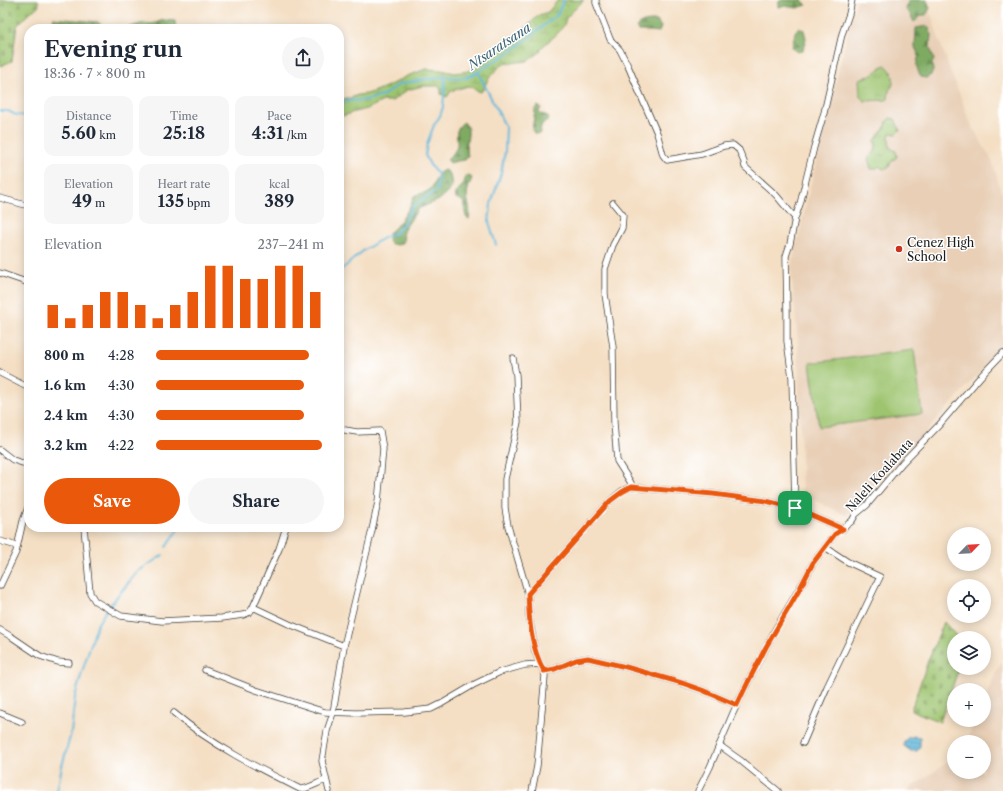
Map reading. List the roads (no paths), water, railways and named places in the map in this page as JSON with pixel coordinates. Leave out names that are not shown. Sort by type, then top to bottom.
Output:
[{"type":"street","points":[[596,0],[610,39],[620,50],[628,66],[657,133],[663,155],[667,160],[702,154],[724,146],[733,145],[738,150],[745,167],[776,195],[795,218]]},
{"type":"street","points":[[795,508],[792,377],[787,341],[788,313],[786,256],[852,0]]},
{"type":"street","points":[[0,198],[24,205]]},
{"type":"street","points":[[613,203],[623,215],[622,228],[612,245],[605,269],[605,294],[613,347],[614,423],[617,461],[631,482],[631,487]]},
{"type":"street","points":[[0,273],[24,281]]},
{"type":"street","name":"Naleli Koalabata","points":[[698,791],[748,682],[813,563],[835,534],[852,521],[856,514],[940,424],[1003,353]]},
{"type":"street","points":[[513,358],[516,375],[518,422],[505,479],[505,508],[508,526],[528,594],[529,616],[535,651],[544,671],[537,766],[532,791]]},
{"type":"street","points":[[0,373],[24,385]]},
{"type":"street","points":[[329,791],[322,761],[327,731],[333,713],[344,646],[378,502],[383,449],[380,431],[357,432],[344,431]]},
{"type":"street","points":[[0,450],[13,460],[24,463]]},
{"type":"street","points":[[528,594],[610,501],[631,487],[713,494],[766,501],[795,508],[843,529]]},
{"type":"street","points":[[0,586],[17,546],[24,518]]},
{"type":"street","points":[[84,532],[90,593],[95,601],[121,616],[162,621],[222,618],[243,615],[250,612],[280,549],[285,532]]},
{"type":"street","points":[[0,541],[17,546]]},
{"type":"street","points":[[803,743],[827,687],[880,578],[848,562],[825,547]]},
{"type":"street","points":[[253,607],[289,624],[344,646]]},
{"type":"street","points":[[0,630],[40,656],[58,662],[69,663]]},
{"type":"street","points":[[544,671],[555,669],[576,660],[588,658],[682,683],[737,705]]},
{"type":"street","points":[[205,670],[284,700],[325,712],[406,712],[431,709],[475,684],[500,672],[532,664],[540,664]]},
{"type":"street","points":[[0,713],[22,722]]},
{"type":"street","points":[[174,713],[213,742],[240,758],[300,789],[303,790],[326,780]]},
{"type":"street","points":[[719,745],[778,791]]},
{"type":"water","points":[[915,736],[920,737],[920,746],[917,751],[911,751],[904,746],[904,741]]},
{"type":"waterway","name":"Ntsaratsana","points":[[344,102],[346,101],[366,100],[382,96],[400,84],[444,77],[466,78],[517,47],[557,15],[564,0]]},
{"type":"waterway","points":[[478,72],[506,128],[505,152],[501,173],[491,204],[489,222],[496,245]]},
{"type":"waterway","points":[[344,267],[363,251],[383,238],[395,233],[404,223],[412,207],[437,190],[438,174],[430,165],[425,155],[427,144],[434,125],[440,116],[443,107],[445,84],[444,77]]},
{"type":"waterway","name":"Ntsaratsana","points":[[0,111],[8,111],[16,115],[24,116]]},
{"type":"waterway","points":[[166,547],[176,532]]},
{"type":"waterway","points":[[57,791],[71,733],[75,697],[97,625],[107,609],[137,572],[163,555]]},
{"type":"place","name":"Cenez High School","points":[[899,249]]}]
